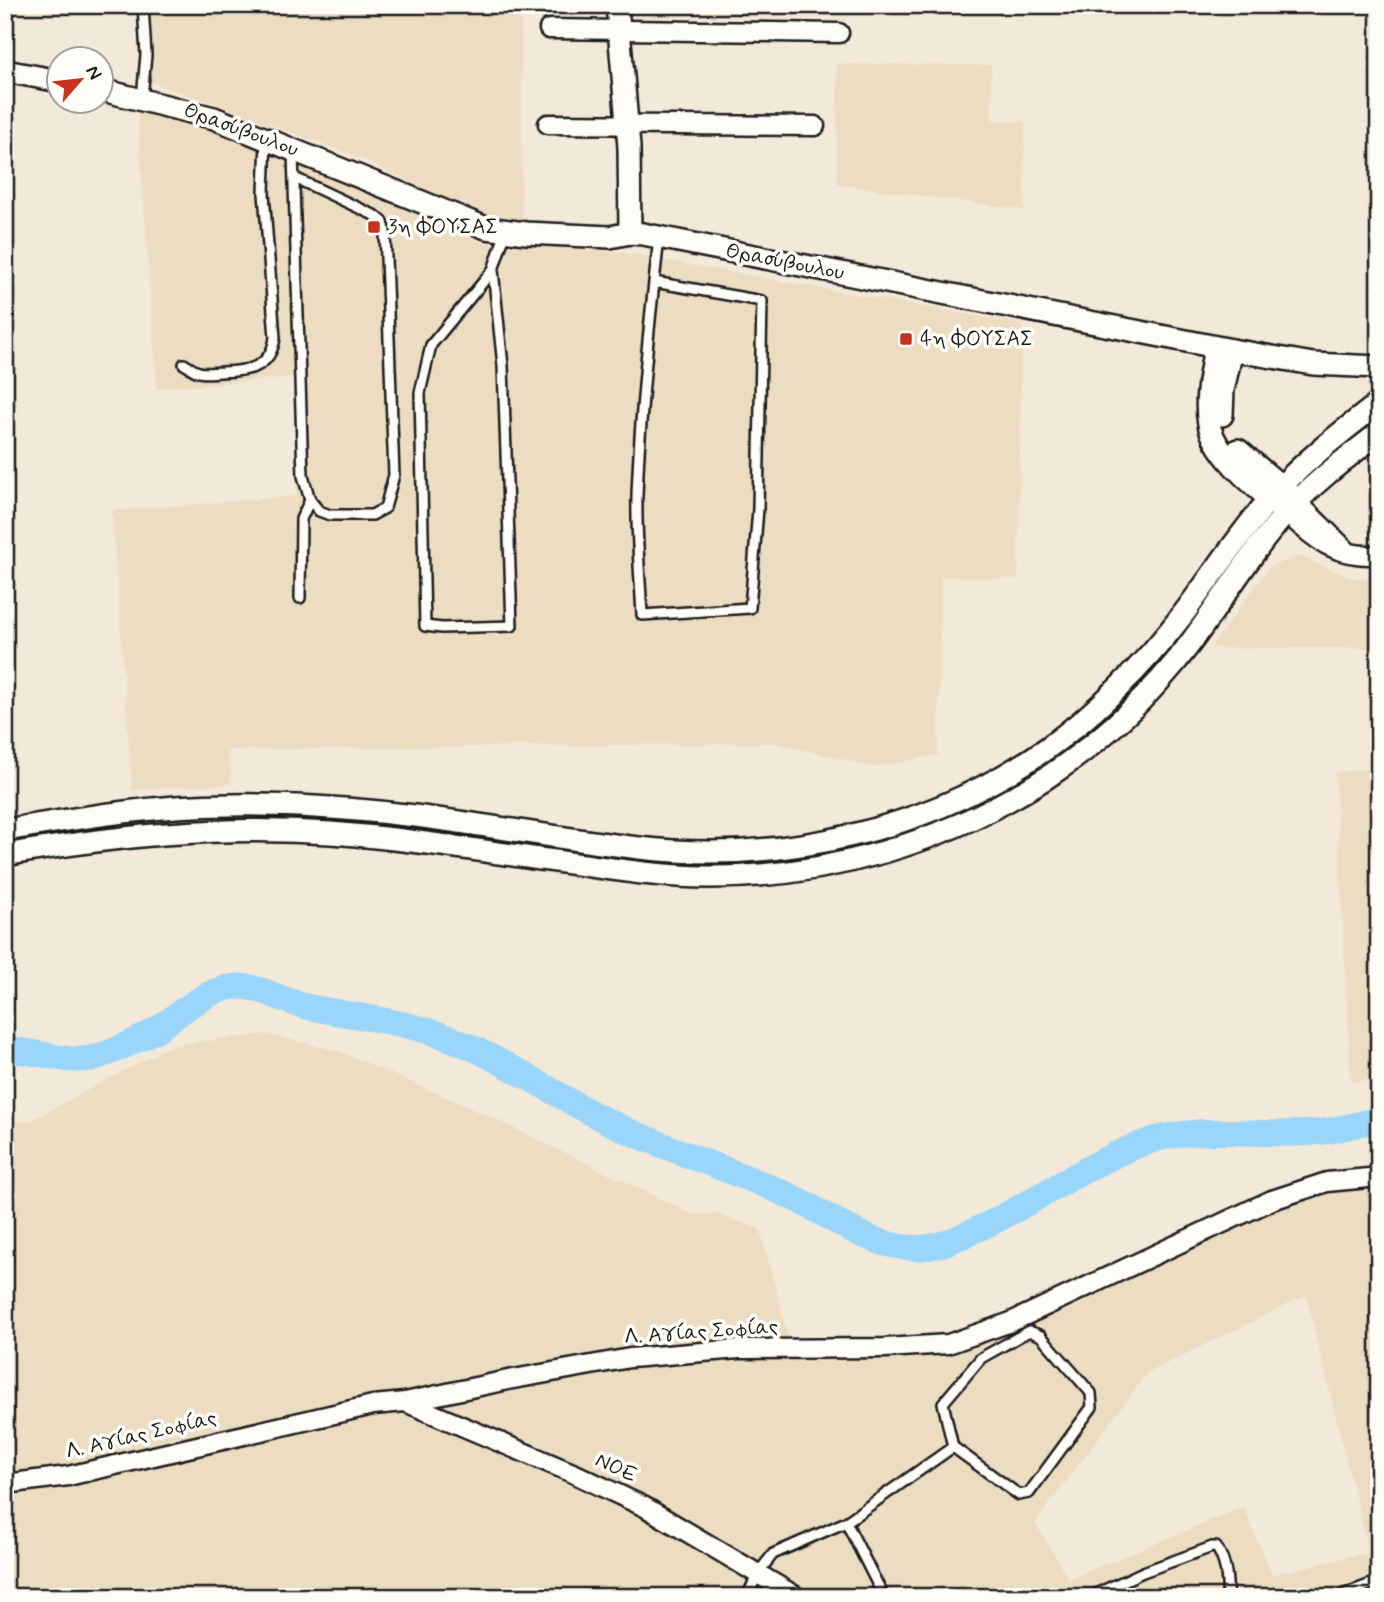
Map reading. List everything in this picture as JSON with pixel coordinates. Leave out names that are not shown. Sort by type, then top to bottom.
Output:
[{"type":"street","points":[[617,5],[628,125],[629,233]]},
{"type":"street","points":[[549,29],[839,33]]},
{"type":"street","points":[[5,71],[46,78]]},
{"type":"street","name":"Θρασύβουλου","points":[[116,93],[214,118],[267,137],[486,228],[610,237],[629,233],[1313,364],[1379,367]]},
{"type":"street","points":[[548,124],[815,126]]},
{"type":"street","points":[[1224,348],[1208,398],[1209,427],[1223,452],[1292,507],[1320,543],[1350,554],[1379,555]]},
{"type":"street","points":[[5,831],[107,815],[227,805],[289,806],[371,811],[641,848],[740,852],[788,848],[842,839],[889,826],[949,804],[1002,777],[1047,748],[1108,699],[1146,660],[1276,493],[1339,434],[1379,403]]},
{"type":"street","points":[[5,855],[120,837],[270,829],[432,844],[657,875],[709,877],[811,869],[862,859],[908,845],[1000,806],[1049,776],[1092,744],[1135,705],[1174,664],[1292,507],[1379,433]]},
{"type":"street","name":"Λ. Αγίας Σοφίας","points":[[5,1484],[68,1476],[373,1405],[405,1402],[630,1358],[739,1349],[885,1348],[948,1344],[1011,1322],[1272,1200],[1327,1182],[1379,1177]]},
{"type":"street","name":"NOE","points":[[405,1402],[575,1474],[645,1507],[797,1597]]},
{"type":"lane","points":[[142,98],[146,55],[143,5]]},
{"type":"lane","points":[[184,364],[198,372],[242,371],[258,366],[273,349],[275,338],[264,193],[267,137]]},
{"type":"lane","points":[[293,148],[303,476],[310,500],[319,511],[330,515],[372,515],[385,508],[394,475],[385,230],[383,222],[376,216],[295,178]]},
{"type":"lane","points":[[494,270],[431,345],[420,393],[425,626],[512,626],[503,366],[494,270],[506,231]]},
{"type":"lane","points":[[654,282],[762,301],[758,509],[750,608],[642,615],[637,498],[646,342],[659,238]]},
{"type":"lane","points":[[300,598],[302,519],[310,500]]},
{"type":"lane","points":[[1379,810],[1379,816]]},
{"type":"lane","points":[[1029,1331],[1041,1336],[1091,1393],[1092,1407],[1029,1493],[1024,1495],[953,1447],[943,1403],[981,1357],[1029,1331]]},
{"type":"lane","points":[[747,1597],[758,1573],[773,1554],[846,1522],[953,1447]]},
{"type":"lane","points":[[846,1522],[884,1597]]},
{"type":"lane","points":[[1089,1597],[1143,1572],[1216,1547],[1220,1552],[1228,1582],[1227,1597]]},
{"type":"lane","points":[[1337,1597],[1379,1581]]},
{"type":"shaded area","points":[[146,5],[521,5],[522,227],[489,221],[362,159],[211,102],[149,82]]},
{"type":"shaded area","points":[[837,64],[991,65],[992,120],[1025,121],[1024,210],[837,184]]},
{"type":"shaded area","points":[[137,109],[203,124],[485,243],[611,251],[1022,324],[1018,579],[941,576],[938,755],[875,767],[776,743],[228,750],[232,784],[132,790],[112,511],[297,496],[293,377],[157,389]]},
{"type":"shaded area","points":[[1298,556],[1352,578],[1379,579],[1379,648],[1210,648],[1270,567]]},
{"type":"shaded area","points":[[1379,768],[1379,1078],[1351,1082],[1335,772]]},
{"type":"shaded area","points":[[267,1034],[342,1052],[493,1118],[694,1215],[715,1214],[760,1229],[793,1355],[946,1350],[1273,1206],[1339,1186],[1379,1185],[1379,1597],[5,1597],[5,1123],[34,1119],[172,1045]],"holes":[[[1306,1295],[1369,1552],[1272,1575],[1243,1507],[1069,1579],[1035,1523],[1147,1373]]]},
{"type":"waterway","points":[[5,1050],[77,1060],[100,1056],[154,1031],[212,993],[225,988],[252,988],[308,1007],[388,1021],[447,1037],[501,1062],[625,1129],[781,1192],[863,1235],[881,1242],[917,1248],[941,1244],[965,1235],[1001,1218],[1102,1161],[1164,1137],[1204,1132],[1315,1132],[1379,1119]]},
{"type":"place","name":"3η ΦΟΥΣΑΣ","points":[[374,227]]},
{"type":"place","name":"4η ΦΟΥΣΑΣ","points":[[906,339]]}]
